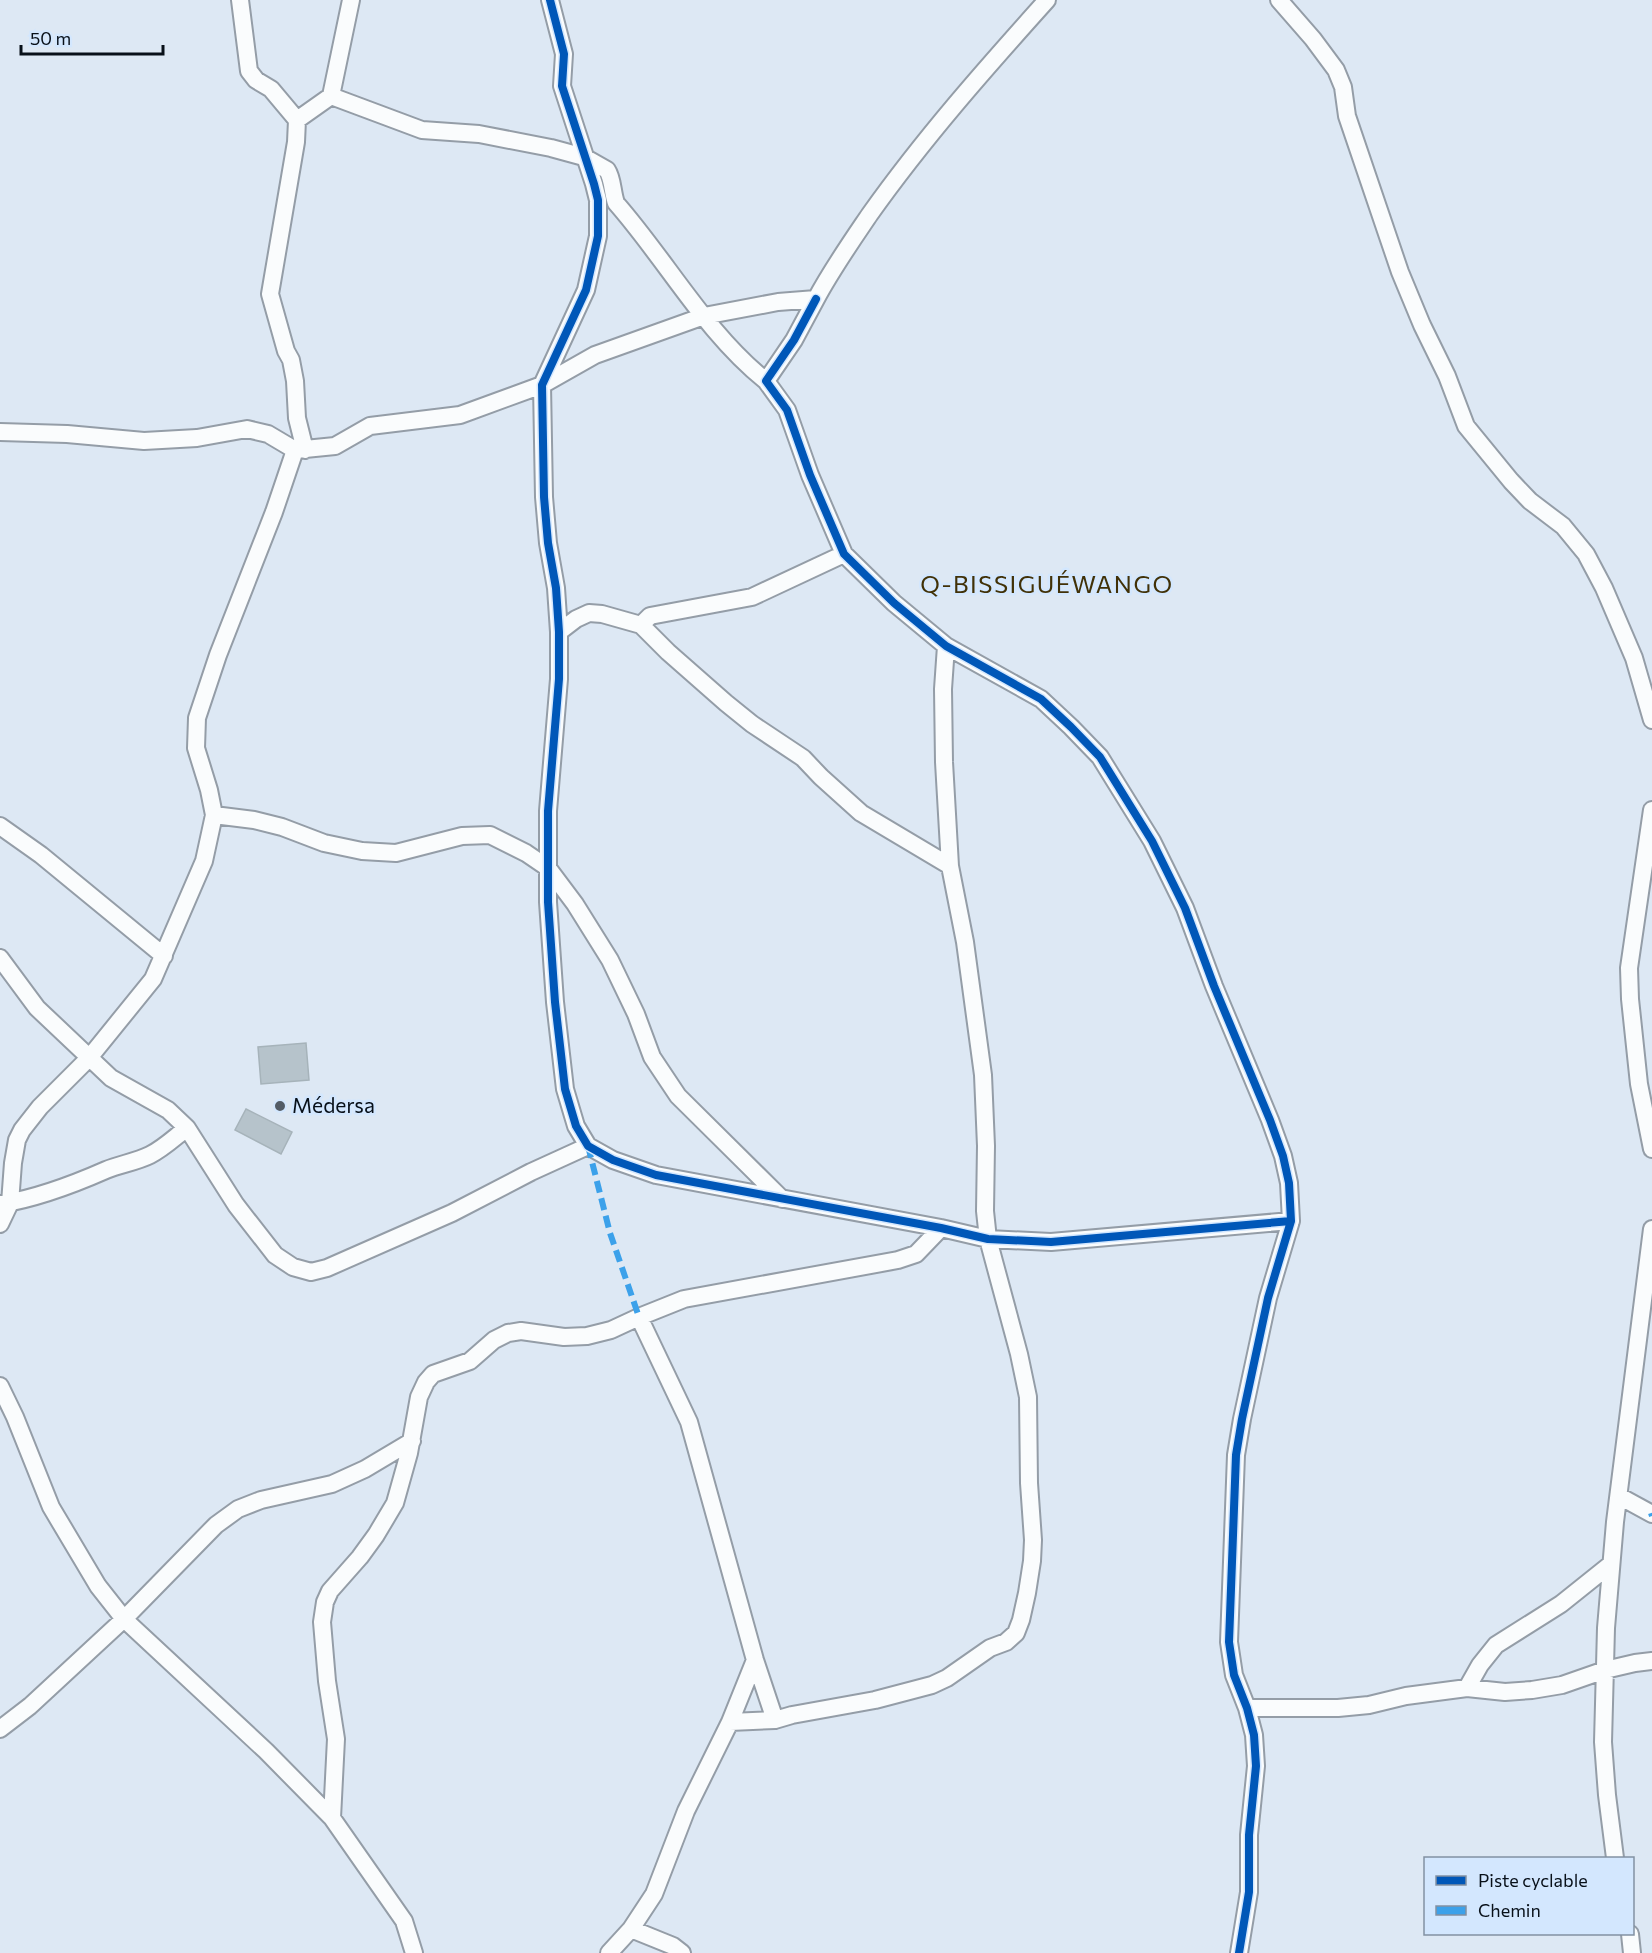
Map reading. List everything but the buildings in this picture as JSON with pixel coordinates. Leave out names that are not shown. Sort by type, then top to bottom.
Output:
[{"type":"street","points":[[0,1224],[17,1140],[22,1130],[40,1107],[89,1058],[153,979],[204,861],[214,815],[196,748],[197,718],[218,655],[300,450],[295,381],[291,360],[286,351],[270,294],[296,142],[297,120],[271,89],[256,80],[249,71],[240,0]]},
{"type":"street","points":[[297,120],[331,96],[351,0]]},
{"type":"street","points":[[550,0],[564,54],[562,86],[598,200],[598,236],[586,291],[542,386],[543,497],[556,588],[559,633],[559,679],[548,811],[548,902],[555,1002],[565,1089],[576,1126],[588,1146],[613,1160],[656,1175],[941,1228],[988,1239],[1051,1242],[1291,1221]]},
{"type":"street","points":[[766,381],[794,340],[832,268],[859,230],[947,112],[1047,0]]},
{"type":"street","points":[[1279,0],[1336,70],[1343,87],[1347,116],[1400,272],[1447,376],[1466,426],[1517,488],[1563,526],[1586,554],[1604,588],[1634,658],[1652,720]]},
{"type":"street","points":[[331,96],[422,130],[478,134],[551,148],[584,157],[609,172],[611,191],[616,203],[722,340],[766,381],[787,410],[810,475],[844,554],[894,603],[946,646],[1041,699],[1100,757],[1152,842],[1185,908],[1214,986],[1270,1120],[1288,1183],[1291,1221],[1268,1298],[1236,1455],[1229,1642],[1234,1675],[1247,1708],[1254,1735],[1256,1767],[1249,1835],[1250,1892],[1239,1953]]},
{"type":"street","points":[[0,432],[67,434],[144,441],[197,438],[247,429],[268,434],[300,450],[335,446],[370,426],[460,415],[542,386],[596,355],[704,316],[778,302],[816,299]]},
{"type":"street","points":[[641,625],[650,616],[762,594],[844,554]]},
{"type":"street","points":[[559,633],[576,619],[589,613],[641,625],[726,703],[752,724],[803,758],[820,777],[861,813],[950,866]]},
{"type":"street","points":[[730,1722],[775,1720],[874,1700],[932,1685],[947,1678],[990,1648],[1006,1642],[1016,1633],[1021,1620],[1032,1561],[1028,1397],[1019,1354],[988,1239],[985,1211],[986,1146],[983,1075],[965,942],[950,866],[944,762],[943,688],[946,646]]},
{"type":"street","points":[[1652,810],[1629,968],[1639,1084],[1652,1149]]},
{"type":"street","points":[[214,815],[254,820],[282,827],[324,843],[362,851],[396,853],[462,836],[490,835],[526,853],[548,868],[575,904],[610,960],[636,1014],[652,1057],[678,1096],[783,1200]]},
{"type":"street","points":[[0,826],[41,855],[164,956]]},
{"type":"street","points":[[0,958],[37,1008],[111,1078],[168,1110],[187,1128],[236,1205],[275,1255],[292,1267],[311,1272],[327,1268],[452,1213],[531,1172],[588,1146]]},
{"type":"street","points":[[5,1203],[72,1186],[109,1169],[150,1155],[187,1128]]},
{"type":"street","points":[[332,1818],[336,1739],[327,1682],[322,1622],[325,1602],[330,1591],[376,1535],[395,1503],[412,1441],[419,1397],[426,1382],[433,1374],[470,1361],[501,1336],[521,1330],[564,1337],[587,1336],[611,1330],[684,1299],[898,1260],[916,1254],[941,1228]]},
{"type":"street","points":[[1615,1857],[1606,1795],[1603,1742],[1606,1628],[1618,1496],[1652,1229]]},
{"type":"street","points":[[639,1317],[689,1422],[755,1660],[775,1720]]},
{"type":"street","points":[[0,1386],[55,1515],[98,1586],[124,1619],[267,1751],[332,1818],[404,1922],[414,1953]]},
{"type":"street","points":[[0,1729],[30,1706],[124,1619],[216,1525],[238,1509],[261,1500],[332,1484],[365,1469],[412,1441]]},
{"type":"street","points":[[1618,1496],[1652,1514]]},
{"type":"street","points":[[1467,1689],[1480,1665],[1496,1645],[1561,1604],[1611,1564]]},
{"type":"street","points":[[609,1953],[632,1929],[654,1894],[686,1811],[730,1722],[755,1660]]},
{"type":"street","points":[[1247,1708],[1338,1708],[1370,1705],[1406,1696],[1467,1689],[1505,1692],[1532,1690],[1562,1685],[1605,1670],[1652,1661]]},
{"type":"street","points":[[632,1929],[673,1946],[682,1953]]},
{"type":"street","points":[[1630,1935],[1632,1953]]},
{"type":"marked path","points":[[588,1146],[610,1233],[639,1317]]},
{"type":"cycle path","points":[[550,0],[564,54],[562,86],[598,200],[598,236],[586,290],[542,385],[544,497],[548,543],[556,588],[559,632],[559,679],[548,811],[548,902],[555,1002],[565,1089],[576,1126],[588,1146],[613,1160],[656,1175],[941,1228],[988,1239],[1051,1242],[1291,1221]]},
{"type":"cycle path","points":[[816,299],[794,340],[766,381],[787,410],[810,475],[844,554],[894,603],[946,646],[1041,699],[1100,757],[1152,841],[1185,908],[1283,1156],[1289,1183],[1291,1221],[1268,1298],[1236,1455],[1229,1642],[1234,1675],[1247,1708],[1254,1735],[1256,1766],[1249,1835],[1249,1892],[1239,1953]]},
{"type":"place","name":"Médersa","points":[[280,1106]]},
{"type":"district","name":"Q-BISSIGUÉWANGO","points":[[1047,585]]}]
